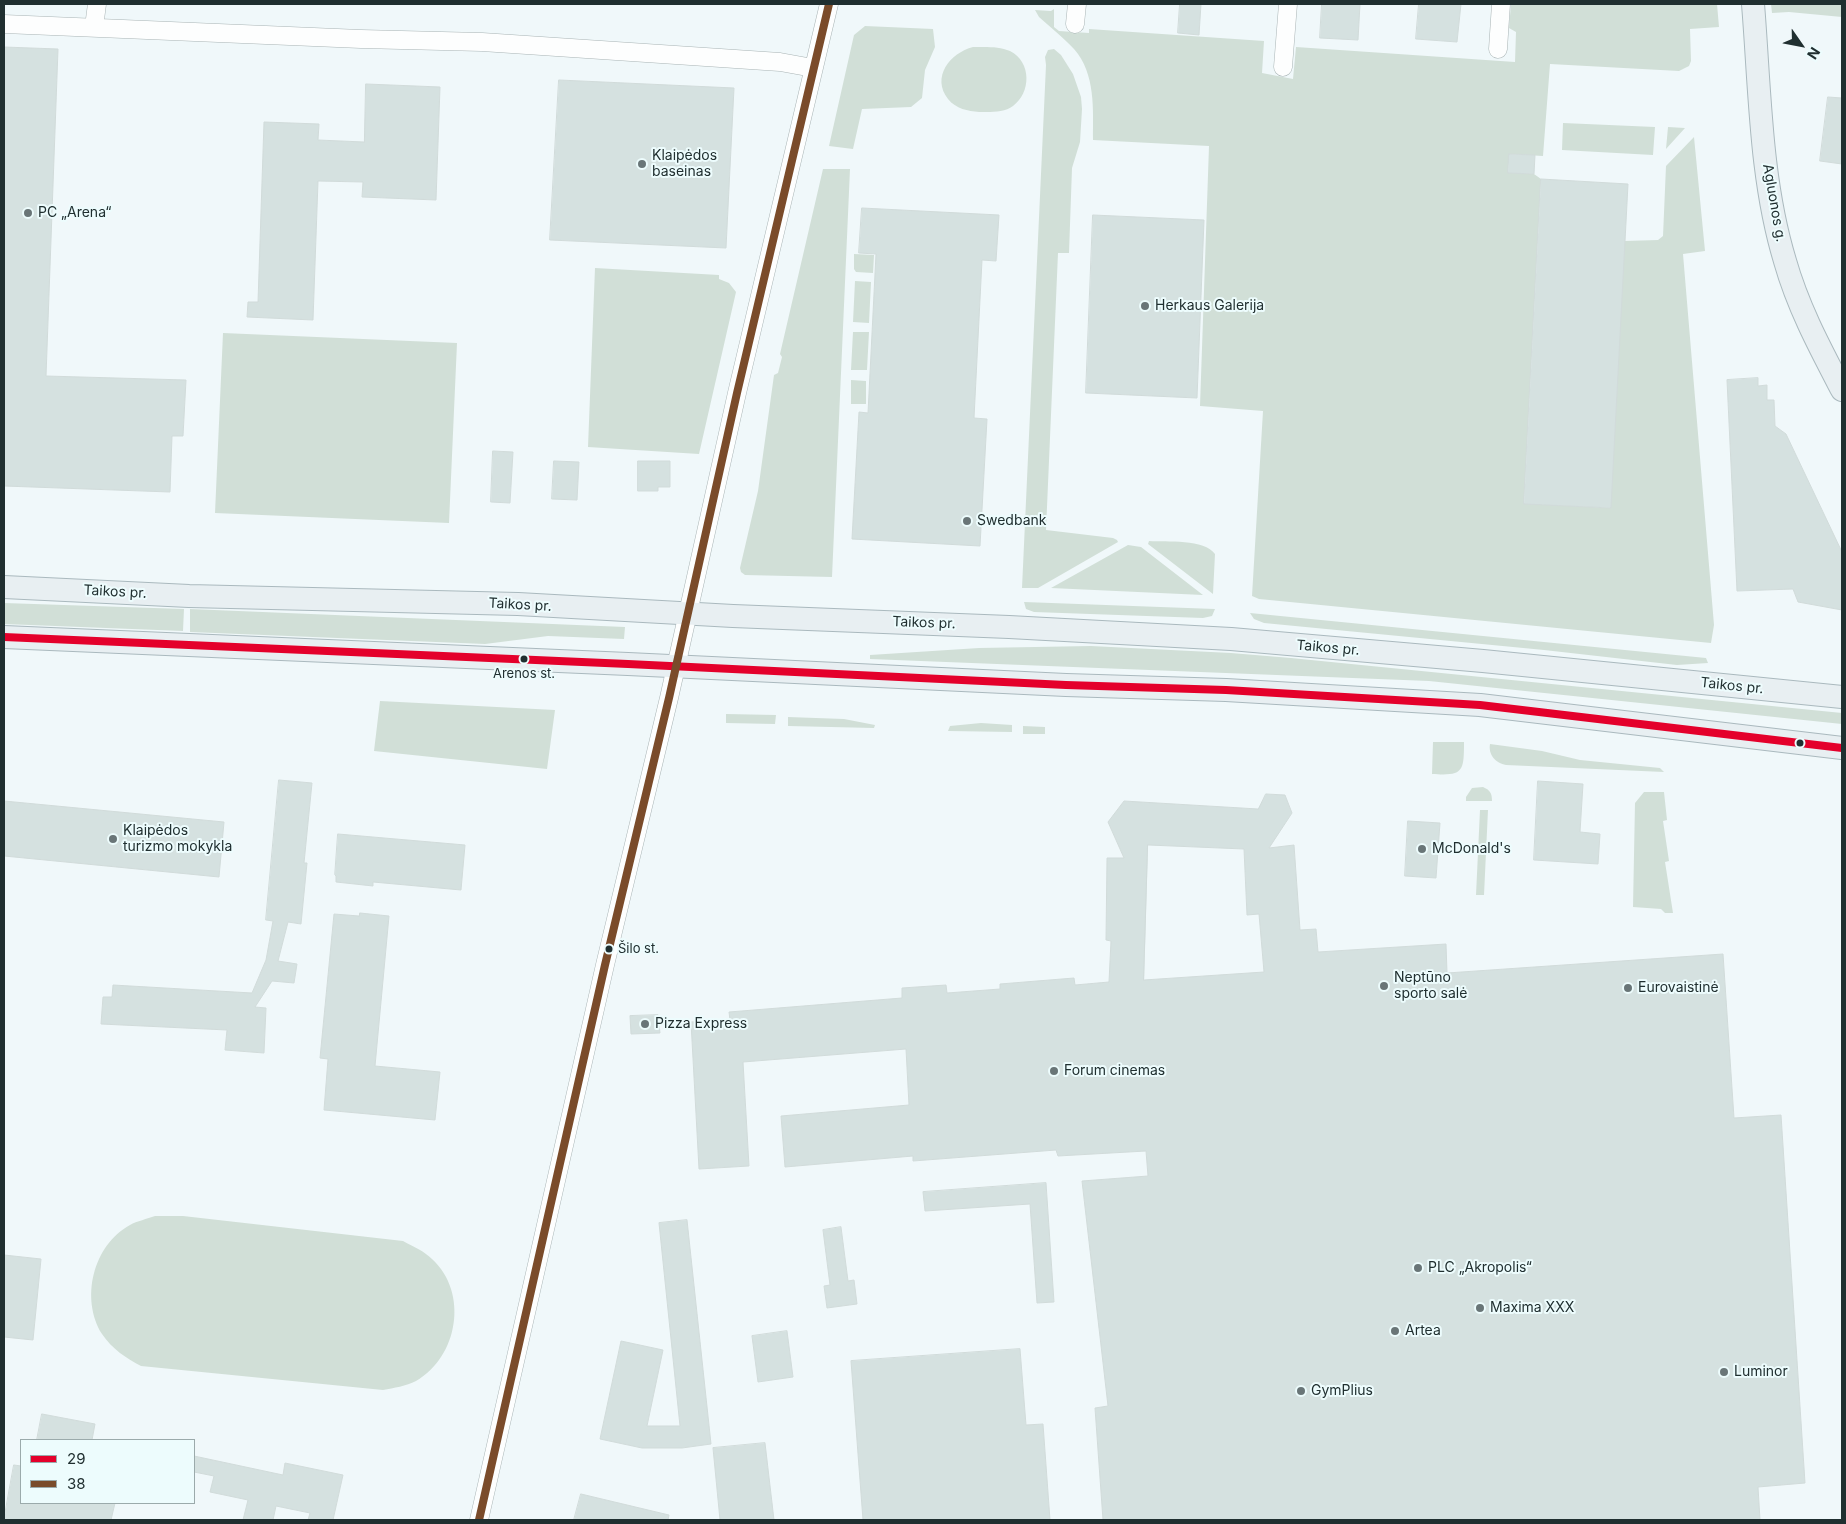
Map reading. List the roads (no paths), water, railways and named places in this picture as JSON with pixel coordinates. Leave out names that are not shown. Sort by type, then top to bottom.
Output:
[{"type":"main road","name":"Agluonos g.","points":[[1753,4],[1763,134],[1776,226],[1785,262],[1798,300],[1814,337],[1842,390]]},
{"type":"main road","name":"Taikos pr.","points":[[4,587],[189,596],[475,602],[687,614],[1009,627],[1231,639],[1483,661],[1842,697]]},
{"type":"main road","points":[[4,638],[676,666],[1066,685],[1226,690],[1480,705],[1842,748]]},
{"type":"street","points":[[94,27],[97,4]]},
{"type":"street","points":[[479,1520],[605,965],[829,4]]},
{"type":"street","points":[[1075,24],[1077,4]]},
{"type":"street","points":[[1283,67],[1288,4]]},
{"type":"street","points":[[1498,49],[1501,4]]},
{"type":"street","points":[[4,24],[360,39],[482,42],[780,62],[813,68]]},
{"type":"place","name":"Klaipėdos baseinas","points":[[642,164]]},
{"type":"place","name":"PC „Arena“","points":[[28,213]]},
{"type":"place","name":"Herkaus Galerija","points":[[1145,306]]},
{"type":"place","name":"Swedbank","points":[[967,521]]},
{"type":"place","name":"Arenos st.","points":[[524,659]]},
{"type":"place","name":"Klaipėdos turizmo mokykla","points":[[113,839]]},
{"type":"place","name":"McDonald's","points":[[1422,849]]},
{"type":"place","name":"Šilo st.","points":[[609,949]]},
{"type":"place","name":"Neptūno sporto salė","points":[[1384,986]]},
{"type":"place","name":"Eurovaistinė","points":[[1628,988]]},
{"type":"place","name":"Pizza Express","points":[[645,1024]]},
{"type":"place","name":"Forum cinemas","points":[[1054,1071]]},
{"type":"place","name":"PLC „Akropolis“","points":[[1418,1268]]},
{"type":"place","name":"Maxima XXX","points":[[1480,1308]]},
{"type":"place","name":"Artea","points":[[1395,1331]]},
{"type":"place","name":"Luminor","points":[[1724,1372]]},
{"type":"place","name":"GymPlius","points":[[1301,1391]]}]
